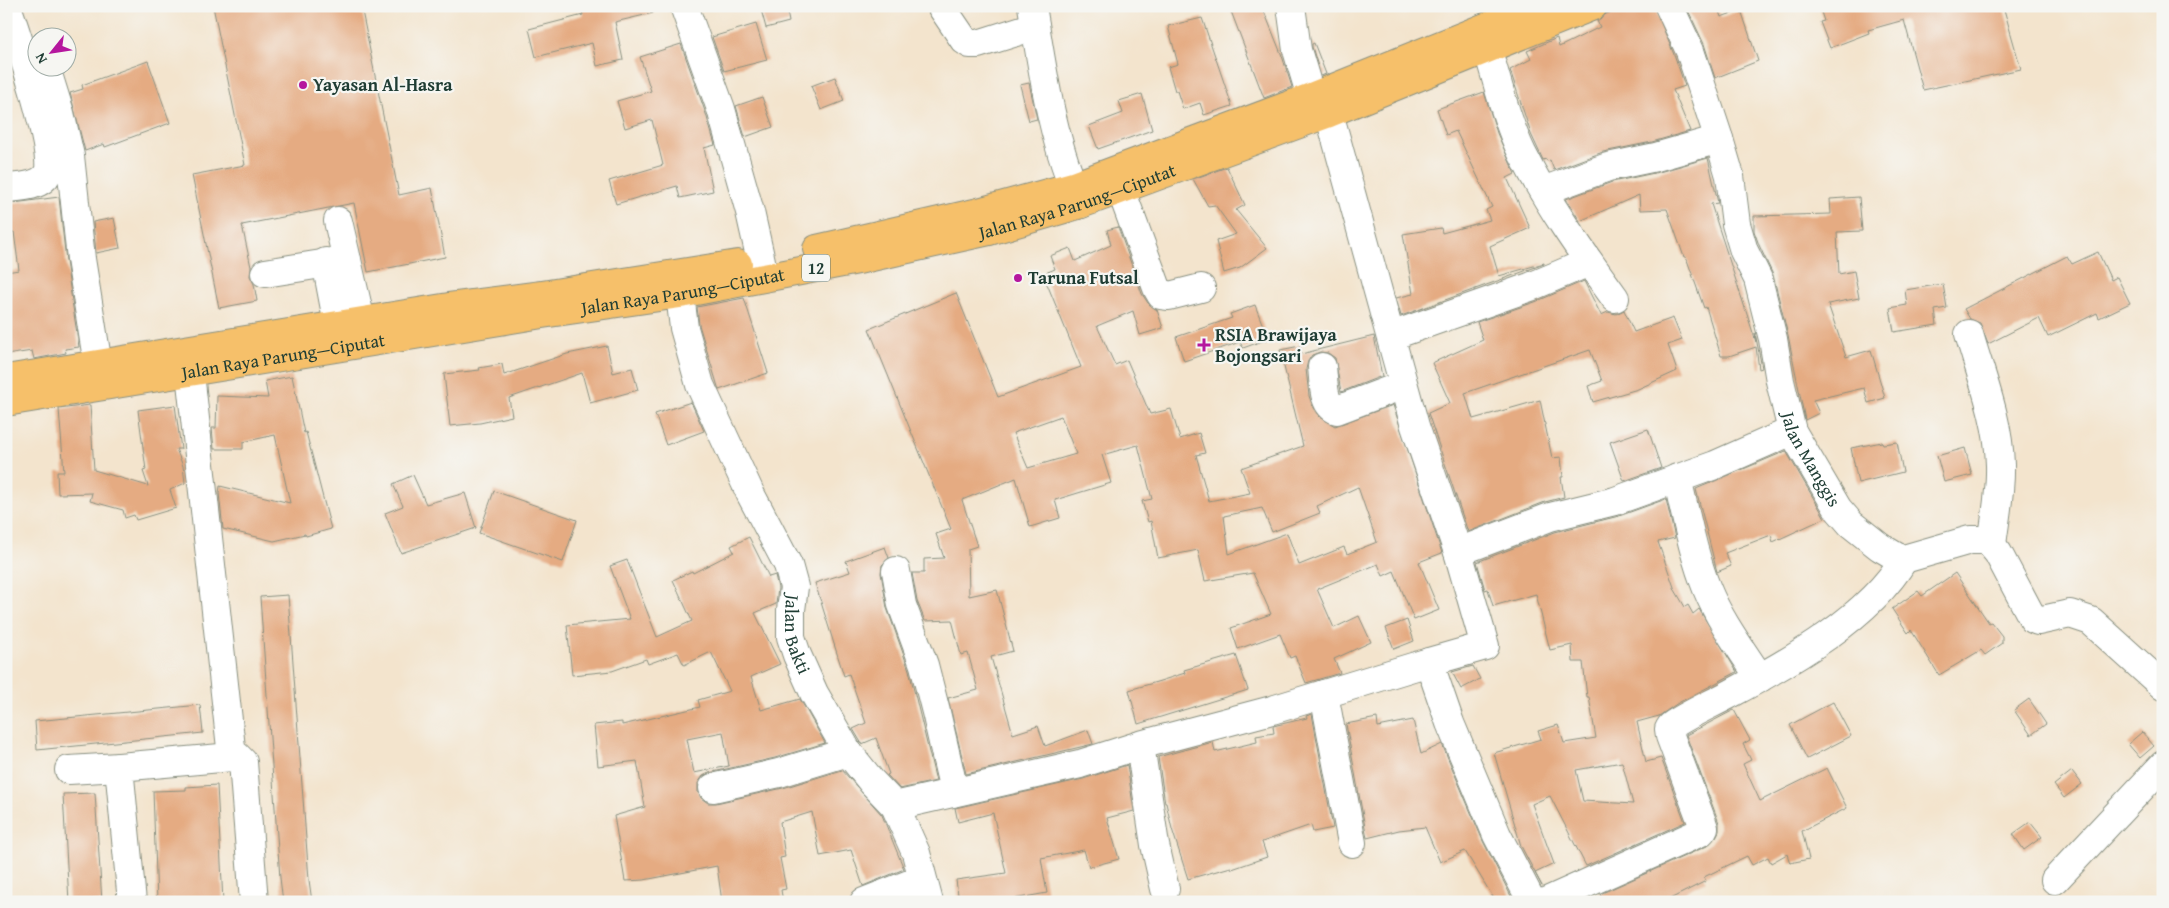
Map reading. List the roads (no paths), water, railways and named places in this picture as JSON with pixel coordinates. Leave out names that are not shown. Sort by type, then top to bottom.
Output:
[{"type":"highway","name":"Jalan Raya Parung—Ciputat","points":[[6,379],[351,329],[761,261],[975,213],[1077,195],[1121,190],[1228,149],[1538,6]]},
{"type":"highway","name":"Jalan Raya Parung—Ciputat","points":[[6,402],[190,372],[351,329],[542,314],[680,294],[926,246],[1015,224],[1077,195],[1320,106],[1487,48],[1593,6]]},
{"type":"street","points":[[6,188],[32,184],[47,175],[50,167],[48,151],[28,69],[7,6]]},
{"type":"street","points":[[24,6],[32,28]]},
{"type":"street","points":[[684,6],[721,108],[750,212],[761,261]]},
{"type":"street","points":[[942,6],[964,40],[970,44],[978,44],[1033,16],[1054,124],[1077,195]]},
{"type":"street","points":[[895,806],[1080,764],[1140,744],[1324,694],[1485,646],[1458,552],[1415,426],[1391,336],[1320,106],[1295,42],[1291,6]]},
{"type":"street","name":"Jalan Manggis","points":[[1669,6],[1690,51],[1730,176],[1736,224],[1744,251],[1758,279],[1792,430],[1838,509],[1851,524],[1880,547],[1897,557],[1904,558]]},
{"type":"street","points":[[1487,48],[1512,128],[1522,152],[1571,238],[1615,298]]},
{"type":"street","points":[[49,78],[58,105],[70,156],[81,259],[98,366]]},
{"type":"street","points":[[1543,191],[1608,167],[1656,157],[1719,139]]},
{"type":"street","points":[[1121,190],[1161,295],[1169,296],[1200,288]]},
{"type":"street","points":[[338,221],[336,261],[351,329]]},
{"type":"street","points":[[265,273],[336,261]]},
{"type":"street","points":[[1391,336],[1530,287],[1589,262]]},
{"type":"street","name":"Jalan Bakti","points":[[680,294],[684,328],[700,385],[751,495],[788,565],[794,588],[791,610],[792,637],[797,655],[814,693],[848,752],[872,782],[895,806],[916,852],[926,891]]},
{"type":"street","points":[[1969,334],[1999,446],[2000,466],[1992,545]]},
{"type":"street","points":[[1322,367],[1328,402],[1331,407],[1338,410],[1403,384]]},
{"type":"street","points":[[190,372],[232,757]]},
{"type":"street","points":[[1458,552],[1550,517],[1615,501],[1715,466],[1792,430]]},
{"type":"street","points":[[1677,478],[1707,589],[1730,634],[1760,678]]},
{"type":"street","points":[[1545,902],[1701,832],[1704,828],[1669,729],[1675,723],[1760,678],[1816,643],[1858,611],[1894,577],[1904,558],[1970,540],[1987,540],[1992,545],[2033,619],[2038,621],[2070,614],[2091,621],[2163,686]]},
{"type":"street","points":[[896,571],[902,605],[915,638],[936,712],[952,782],[952,794]]},
{"type":"street","points":[[1429,662],[1450,723],[1497,835],[1532,902]]},
{"type":"street","points":[[1324,694],[1352,843]]},
{"type":"street","points":[[1140,744],[1155,844],[1165,889]]},
{"type":"street","points":[[713,788],[779,773],[848,752]]},
{"type":"street","points":[[69,770],[237,756],[243,762],[254,902]]},
{"type":"street","points":[[2055,880],[2163,765]]},
{"type":"street","points":[[119,767],[132,902]]},
{"type":"street","points":[[864,902],[926,891]]},
{"type":"place","name":"Yayasan Al-Hasra","points":[[303,85]]},
{"type":"place","name":"Taruna Futsal","points":[[1018,278]]},
{"type":"place","name":"RSIA Brawijaya Bojongsari","points":[[1204,345]]}]
